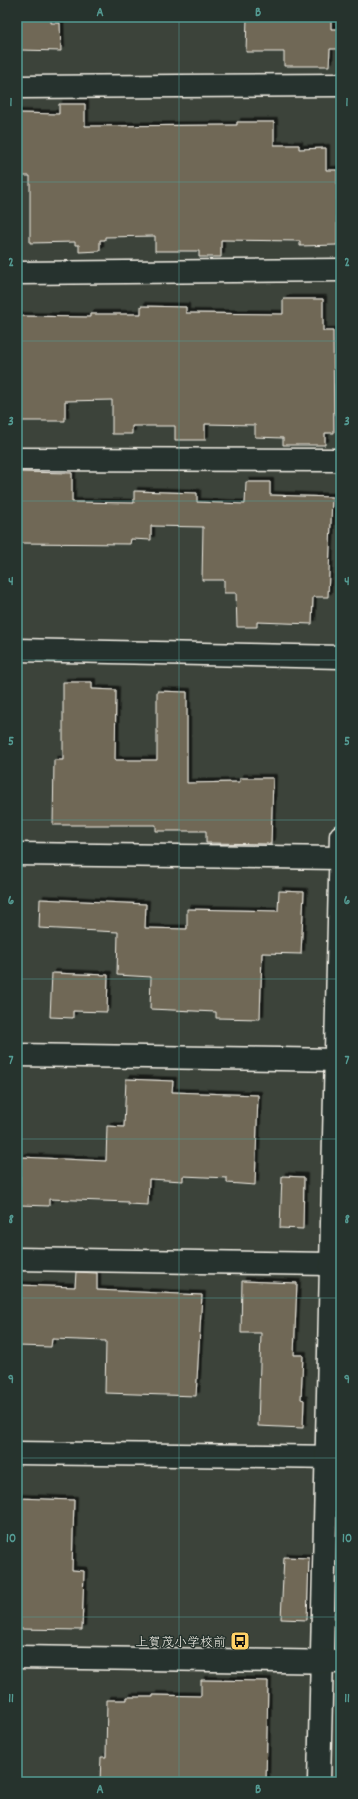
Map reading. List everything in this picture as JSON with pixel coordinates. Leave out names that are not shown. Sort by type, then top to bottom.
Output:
[{"type":"street","points":[[17,87],[341,85]]},
{"type":"street","points":[[17,273],[341,270]]},
{"type":"street","points":[[17,459],[341,460]]},
{"type":"street","points":[[17,650],[341,658]]},
{"type":"street","points":[[319,1782],[331,1662],[333,1457],[330,1264],[338,1060],[341,836]]},
{"type":"street","points":[[17,854],[341,858]]},
{"type":"street","points":[[17,1055],[338,1060]]},
{"type":"street","points":[[17,1259],[330,1264]]},
{"type":"street","points":[[17,1453],[333,1457]]},
{"type":"street","points":[[17,1657],[331,1662]]},
{"type":"green space","points":[[341,1286],[341,1437],[335,1431]]},
{"type":"building","points":[[17,17],[51,17],[51,23],[60,23],[61,51],[20,50],[20,42],[17,42]]},
{"type":"building","points":[[247,17],[331,17],[331,29],[341,29],[341,49],[330,49],[329,66],[284,66],[284,52],[246,52]]},
{"type":"building","points":[[59,104],[85,104],[85,126],[237,125],[237,122],[274,122],[274,145],[299,145],[299,149],[326,148],[326,170],[337,170],[337,245],[300,246],[300,241],[221,240],[221,257],[199,257],[199,251],[155,251],[155,236],[105,237],[105,240],[100,240],[100,251],[79,252],[79,245],[75,245],[75,242],[30,243],[30,176],[17,176],[17,113],[59,114]]},
{"type":"building","points":[[283,299],[323,299],[323,331],[333,331],[334,433],[325,433],[325,445],[283,445],[283,438],[255,437],[255,425],[205,424],[205,440],[175,440],[175,426],[132,426],[132,434],[112,434],[112,400],[65,401],[65,421],[17,421],[17,316],[90,317],[90,314],[141,314],[141,306],[186,307],[186,313],[283,314]]},
{"type":"building","points":[[17,472],[72,473],[72,502],[134,503],[134,491],[197,493],[197,502],[245,504],[246,482],[270,482],[270,495],[332,497],[328,597],[313,597],[312,624],[257,622],[257,627],[237,627],[236,593],[224,593],[224,580],[202,580],[203,527],[151,526],[151,540],[131,539],[130,544],[17,543]]},
{"type":"building","points":[[63,682],[92,682],[92,689],[116,690],[115,760],[157,760],[157,691],[187,692],[187,783],[240,782],[240,778],[273,778],[271,844],[206,843],[206,831],[156,831],[156,825],[53,825],[54,760],[63,760]]},
{"type":"building","points":[[279,891],[304,892],[301,954],[262,953],[260,1019],[216,1018],[216,1012],[150,1009],[151,977],[117,975],[118,932],[39,928],[40,899],[146,904],[145,928],[187,929],[187,909],[278,911]]},
{"type":"building","points":[[52,973],[108,975],[107,1012],[73,1011],[73,1018],[50,1017]]},
{"type":"building","points":[[126,1079],[173,1081],[172,1092],[258,1095],[255,1185],[227,1183],[227,1178],[183,1176],[183,1181],[149,1179],[148,1205],[128,1204],[128,1202],[49,1199],[49,1206],[19,1205],[21,1157],[106,1161],[107,1126],[124,1127]]},
{"type":"building","points":[[282,1176],[304,1177],[303,1229],[280,1228]]},
{"type":"building","points":[[76,1272],[97,1273],[97,1290],[202,1295],[196,1396],[105,1393],[106,1341],[52,1339],[51,1347],[17,1346],[17,1285],[75,1287]]},
{"type":"building","points":[[242,1281],[297,1283],[294,1355],[303,1355],[301,1399],[304,1400],[303,1428],[258,1426],[261,1333],[241,1333]]},
{"type":"building","points":[[17,1498],[74,1500],[72,1570],[84,1571],[82,1630],[17,1629]]},
{"type":"building","points":[[284,1557],[309,1558],[307,1620],[281,1619]]},
{"type":"building","points":[[201,1680],[268,1681],[266,1782],[100,1782],[101,1757],[106,1757],[107,1700],[127,1700],[127,1697],[153,1697],[153,1695],[201,1696]]},
{"type":"place","name":"上賀茂小学校前","points":[[240,1641]]}]
